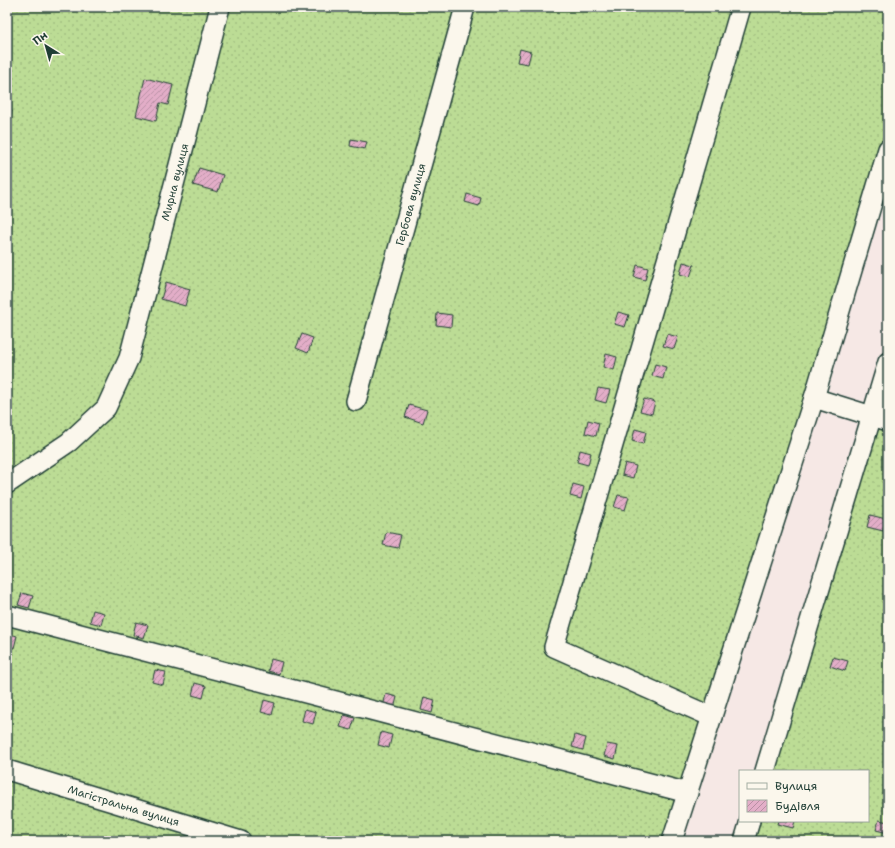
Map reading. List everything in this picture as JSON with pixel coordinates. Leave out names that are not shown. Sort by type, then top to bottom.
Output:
[{"type":"street","name":"Мирна вулиця","points":[[7,484],[69,442],[106,408],[129,358],[220,7]]},
{"type":"street","name":"Гербова вулиця","points":[[356,401],[464,7]]},
{"type":"street","points":[[712,717],[554,647],[741,7]]},
{"type":"street","points":[[672,841],[814,398],[888,149]]},
{"type":"street","points":[[765,770],[880,418],[888,362]]},
{"type":"street","points":[[814,398],[880,418]]},
{"type":"street","points":[[7,615],[688,793]]},
{"type":"street","name":"Магістральна вулиця","points":[[7,770],[241,841]]},
{"type":"street","points":[[744,841],[750,822]]},
{"type":"green space","points":[[7,7],[888,7],[888,149],[672,841],[7,841]]},
{"type":"green space","points":[[888,363],[888,841],[744,841],[750,822],[869,822],[869,770],[765,770]]},
{"type":"building","points":[[520,49],[531,52],[528,64],[517,62]]},
{"type":"building","points":[[145,78],[173,85],[168,105],[160,103],[156,121],[136,116]]},
{"type":"building","points":[[7,109],[12,111],[7,125]]},
{"type":"building","points":[[351,139],[367,142],[365,149],[350,146]]},
{"type":"building","points":[[199,168],[223,175],[218,192],[193,185]]},
{"type":"building","points":[[467,194],[481,198],[479,206],[465,202]]},
{"type":"building","points":[[683,262],[694,265],[690,277],[680,274]]},
{"type":"building","points":[[637,265],[648,268],[645,280],[634,277]]},
{"type":"building","points":[[166,282],[190,289],[185,306],[161,299]]},
{"type":"building","points":[[618,312],[629,315],[625,327],[614,324]]},
{"type":"building","points":[[437,313],[452,315],[451,327],[436,325]]},
{"type":"building","points":[[302,334],[313,338],[308,353],[296,348]]},
{"type":"building","points":[[667,334],[678,337],[674,349],[663,346]]},
{"type":"building","points":[[606,354],[617,357],[614,370],[603,367]]},
{"type":"building","points":[[655,364],[666,367],[663,379],[652,376]]},
{"type":"building","points":[[598,388],[610,390],[606,403],[595,400]]},
{"type":"building","points":[[644,399],[655,402],[652,414],[640,411]]},
{"type":"building","points":[[409,405],[427,410],[423,423],[405,417]]},
{"type":"building","points":[[588,420],[599,423],[596,436],[585,433]]},
{"type":"building","points":[[635,429],[646,432],[643,444],[632,441]]},
{"type":"building","points":[[580,450],[591,453],[588,465],[577,462]]},
{"type":"building","points":[[625,463],[636,466],[633,478],[622,475]]},
{"type":"building","points":[[573,484],[584,487],[581,499],[570,496]]},
{"type":"building","points":[[618,495],[629,497],[625,510],[614,507]]},
{"type":"building","points":[[870,515],[886,519],[883,531],[867,527]]},
{"type":"building","points":[[386,532],[401,535],[398,548],[383,545]]},
{"type":"building","points":[[22,593],[33,596],[29,608],[18,605]]},
{"type":"building","points":[[93,610],[104,613],[101,625],[90,622]]},
{"type":"building","points":[[136,622],[148,625],[144,638],[133,635]]},
{"type":"building","points":[[7,633],[17,636],[14,648],[7,647]]},
{"type":"building","points":[[833,657],[848,661],[845,671],[830,666]]},
{"type":"building","points":[[271,659],[282,662],[279,674],[268,671]]},
{"type":"building","points":[[155,670],[166,672],[163,685],[152,682]]},
{"type":"building","points":[[195,683],[206,686],[203,698],[192,695]]},
{"type":"building","points":[[386,694],[397,697],[394,709],[383,706]]},
{"type":"building","points":[[424,697],[435,700],[432,713],[421,710]]},
{"type":"building","points":[[264,700],[275,703],[272,715],[261,712]]},
{"type":"building","points":[[305,709],[316,712],[313,724],[302,721]]},
{"type":"building","points":[[344,715],[355,718],[351,730],[340,727]]},
{"type":"building","points":[[381,732],[392,735],[389,748],[378,745]]},
{"type":"building","points":[[575,735],[586,738],[583,750],[572,747]]},
{"type":"building","points":[[607,744],[618,746],[615,759],[604,756]]},
{"type":"building","points":[[879,820],[888,822],[888,833],[876,830]]},
{"type":"building","points":[[778,822],[795,822],[793,828],[777,824]]}]
